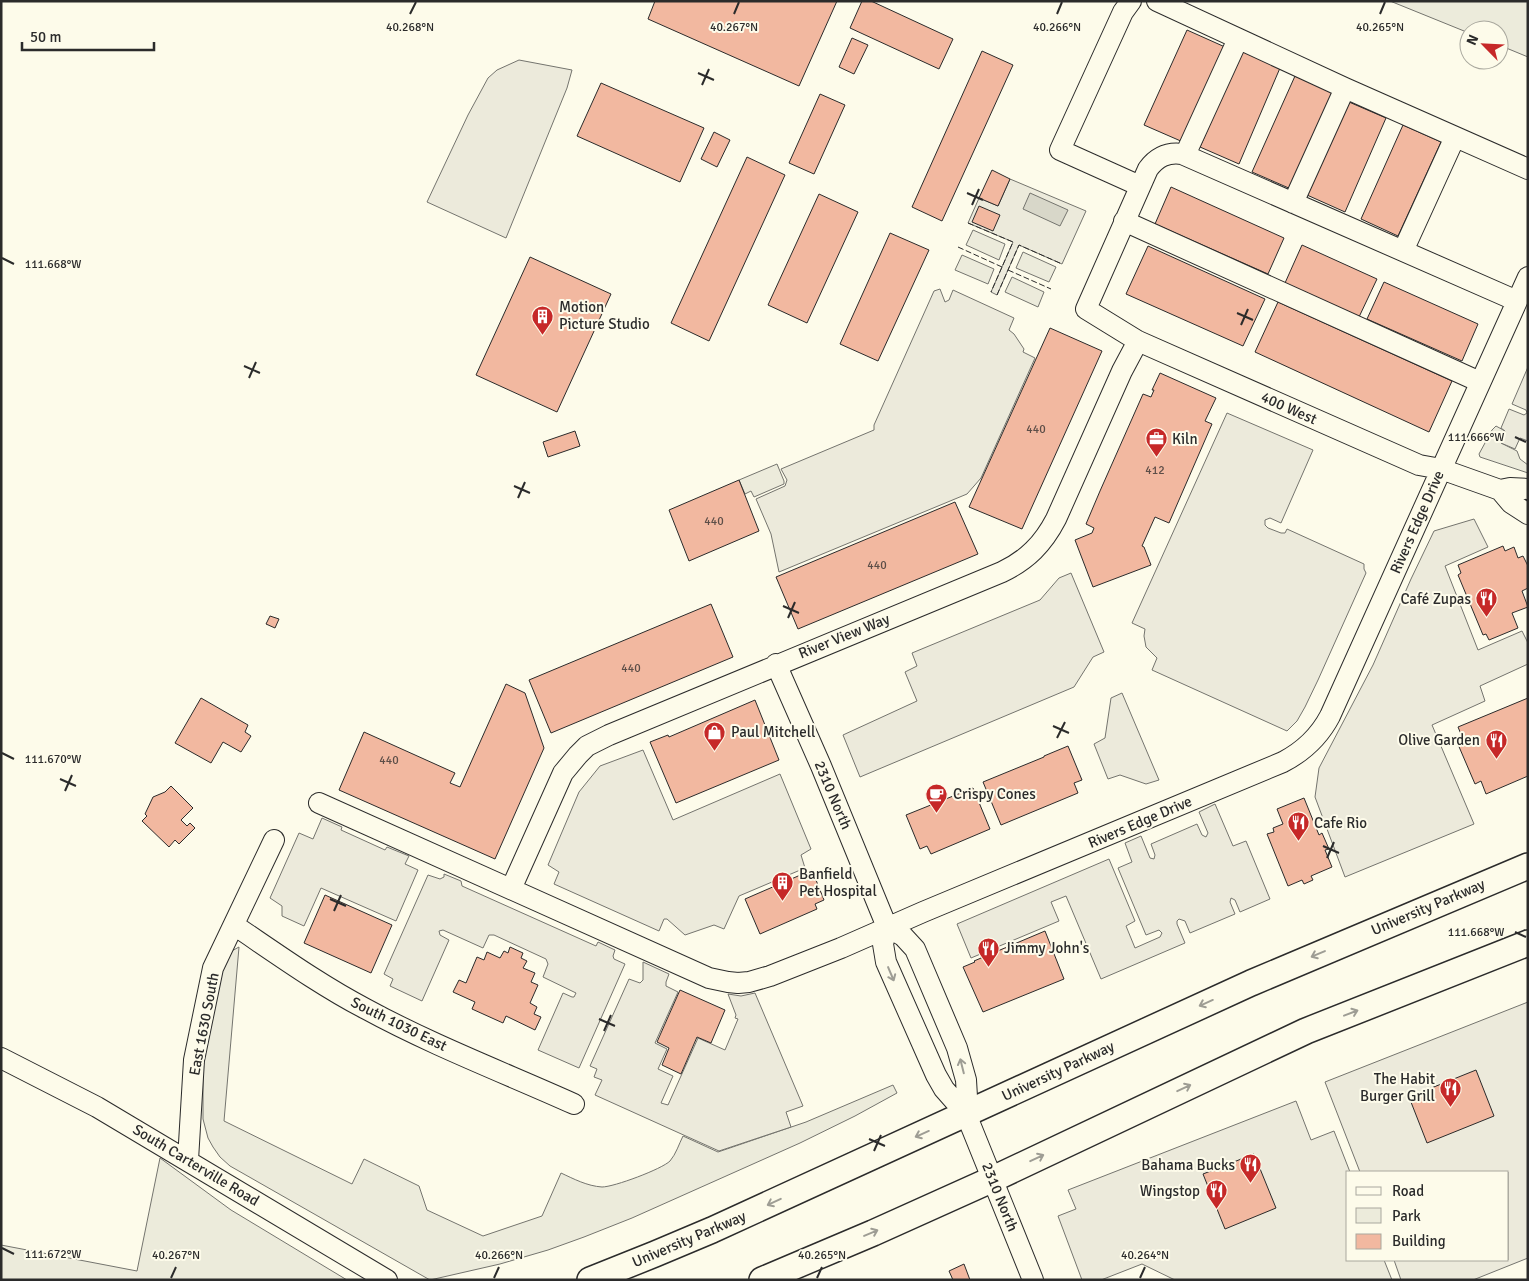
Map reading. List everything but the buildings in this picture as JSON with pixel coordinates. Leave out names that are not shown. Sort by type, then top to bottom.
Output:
[{"type":"main road","name":"University Parkway","points":[[590,1280],[712,1230],[1250,983],[1528,866]]},
{"type":"main road","points":[[762,1280],[993,1179],[1306,1030],[1528,943]]},
{"type":"street","points":[[1131,1],[1122,12],[1060,150],[1140,186]]},
{"type":"street","points":[[1157,1],[1345,88],[1528,169]]},
{"type":"street","points":[[1185,156],[1238,39]]},
{"type":"street","points":[[1293,203],[1345,88]]},
{"type":"street","points":[[1404,251],[1455,137]]},
{"type":"street","points":[[1476,391],[1124,222],[1140,186],[1148,169],[1158,157],[1174,153],[1185,156],[1517,301]]},
{"type":"street","name":"400 West","points":[[1124,222],[1086,309],[1138,341],[1419,465],[1441,469],[1500,490],[1511,503],[1528,514]]},
{"type":"street","name":"Rivers Edge Drive","points":[[319,803],[709,978],[738,983],[770,976],[841,948],[1283,762],[1309,746],[1330,716],[1528,277]]},
{"type":"street","name":"River View Way","points":[[511,889],[564,773],[587,746],[609,734],[1002,572],[1023,560],[1042,542],[1056,520],[1122,371],[1138,341]]},
{"type":"street","name":"400 West","points":[[1500,490],[1510,488],[1528,489]]},
{"type":"street","name":"2310 North","points":[[776,664],[888,927],[904,936],[915,950],[958,1048],[966,1080],[966,1114]]},
{"type":"street","name":"East 1630 South","points":[[188,1160],[194,1060],[213,968],[274,840]]},
{"type":"street","name":"South 1030 East","points":[[234,925],[314,979],[373,1013],[574,1104]]},
{"type":"street","name":"2310 North","points":[[888,927],[883,944],[886,962],[936,1075],[944,1089],[966,1114],[1033,1280]]},
{"type":"street","name":"South Carterville Road","points":[[1,1058],[97,1107],[385,1278]]},
{"type":"green space","points":[[1390,1],[1528,1],[1528,57],[1509,49],[1509,20],[1459,20],[1459,29]]},
{"type":"green space","points":[[973,230],[1005,244],[999,260],[966,245]]},
{"type":"green space","points":[[1023,252],[1056,267],[1049,282],[1016,268]]},
{"type":"green space","points":[[962,255],[994,269],[988,284],[955,270]]},
{"type":"green space","points":[[1012,277],[1044,292],[1038,307],[1005,292]]},
{"type":"green space","points":[[1496,426],[1505,431],[1501,443],[1517,451],[1520,459],[1528,465],[1528,473],[1480,457],[1479,454]]},
{"type":"green space","points":[[777,464],[784,484],[754,497],[751,491],[745,494],[739,480]]},
{"type":"green space","points":[[239,947],[224,1121],[352,1184],[364,1159],[419,1186],[427,1210],[483,1236],[542,1216],[561,1173],[591,1185],[602,1187],[617,1184],[638,1177],[670,1161],[683,1136],[718,1152],[806,1122],[893,1085],[897,1093],[800,1143],[632,1218],[548,1250],[500,1264],[430,1280],[230,1166],[213,1147],[208,1138],[203,1119],[203,1064],[211,1008],[228,953]]},
{"type":"green space","points":[[160,1158],[231,1210],[347,1280],[1,1280],[1,1245],[137,1271]]},
{"type":"shaded area","points":[[519,60],[572,70],[567,88],[506,238],[427,202],[468,115],[488,78],[497,70]]},
{"type":"shaded area","points":[[1010,179],[1086,211],[1062,264],[1019,245],[997,295],[991,292],[1013,242],[968,223],[979,198],[998,206]]},
{"type":"shaded area","points":[[1030,193],[1068,210],[1060,226],[1023,209]]},
{"type":"shaded area","points":[[940,289],[945,302],[949,300],[953,290],[1014,318],[1009,330],[1024,349],[1023,352],[1035,358],[981,478],[967,494],[779,572],[771,534],[756,499],[785,486],[787,480],[781,469],[874,430],[874,425],[934,291]]},
{"type":"shaded area","points":[[1528,367],[1528,441],[1520,438],[1515,449],[1501,443],[1505,431],[1501,428],[1509,409],[1524,415],[1527,413],[1526,410],[1512,404]]},
{"type":"shaded area","points":[[1227,413],[1313,450],[1281,523],[1270,518],[1265,520],[1265,525],[1281,533],[1285,533],[1287,529],[1364,564],[1366,573],[1305,707],[1297,721],[1287,731],[1152,670],[1157,658],[1146,647],[1145,629],[1132,623]]},
{"type":"shaded area","points":[[1474,519],[1488,547],[1445,566],[1478,650],[1522,631],[1528,643],[1528,664],[1480,686],[1485,701],[1432,725],[1474,824],[1345,877],[1315,797],[1319,768],[1373,665],[1434,531]]},
{"type":"shaded area","points":[[1071,573],[1104,652],[1093,657],[1074,687],[860,777],[843,735],[917,701],[905,672],[917,666],[912,653],[1040,600],[1059,578]]},
{"type":"shaded area","points":[[1122,693],[1159,780],[1146,784],[1120,775],[1108,779],[1094,744],[1105,738],[1111,698]]},
{"type":"shaded area","points":[[643,750],[673,820],[780,774],[811,849],[801,855],[805,868],[739,896],[724,929],[714,925],[685,935],[667,919],[664,919],[659,931],[554,884],[559,872],[548,865],[579,792],[600,766]]},
{"type":"shaded area","points":[[1215,804],[1233,846],[1246,841],[1270,899],[1240,912],[1235,900],[1231,898],[1230,902],[1235,914],[1190,933],[1185,921],[1179,919],[1177,924],[1185,943],[1101,979],[1066,896],[1051,902],[1059,921],[971,958],[957,924],[1109,859],[1135,921],[1126,926],[1135,948],[1160,937],[1162,933],[1159,930],[1146,935],[1118,868],[1132,862],[1125,843],[1141,836],[1150,858],[1154,859],[1155,855],[1151,844],[1197,824],[1202,835],[1206,837],[1208,833],[1199,812]]},
{"type":"shaded area","points":[[322,818],[342,827],[341,830],[385,850],[387,847],[409,856],[405,864],[418,870],[396,921],[321,888],[304,926],[282,916],[282,906],[270,898],[299,833],[313,839]]},
{"type":"shaded area","points":[[444,874],[461,881],[462,886],[596,946],[598,942],[615,950],[614,959],[625,964],[579,1068],[538,1050],[563,993],[574,997],[576,993],[543,977],[548,964],[546,959],[494,935],[489,935],[483,948],[443,930],[439,931],[440,935],[449,940],[422,1001],[390,986],[393,979],[384,974],[428,875],[440,879],[444,877]]},
{"type":"shaded area","points":[[643,962],[669,974],[666,986],[678,992],[655,1043],[667,1049],[658,1069],[673,1076],[661,1103],[668,1105],[698,1038],[725,1050],[738,1019],[735,1018],[736,1015],[728,994],[741,996],[755,993],[803,1106],[786,1112],[791,1127],[719,1151],[595,1095],[602,1080],[594,1077],[597,1069],[590,1066],[629,979],[640,983],[643,980]]},
{"type":"shaded area","points":[[1528,1002],[1528,1258],[1473,1280],[1401,1280],[1394,1261],[1509,1261],[1509,1171],[1360,1171],[1325,1082]]},
{"type":"shaded area","points":[[1296,1101],[1311,1140],[1334,1131],[1350,1171],[1346,1171],[1346,1261],[1384,1261],[1392,1280],[1175,1280],[1142,1264],[1101,1280],[1082,1280],[1058,1216],[1076,1209],[1068,1190]]},
{"type":"fence","points":[[968,223],[1013,242],[991,292]]},
{"type":"fence","points":[[997,295],[1019,245],[1062,264]]},
{"type":"fence","points":[[958,247],[1002,267]]},
{"type":"fence","points":[[1008,270],[1051,289]]},
{"type":"place","name":"Motion Picture Studio","points":[[543,335]]},
{"type":"place","name":"Kiln","points":[[1156,458]]},
{"type":"place","name":"Café Zupas","points":[[1487,618]]},
{"type":"place","name":"Paul Mitchell","points":[[715,751]]},
{"type":"place","name":"Olive Garden","points":[[1496,759]]},
{"type":"place","name":"Crispy Cones","points":[[937,813]]},
{"type":"place","name":"Cafe Rio","points":[[1298,842]]},
{"type":"place","name":"Banfield Pet Hospital","points":[[783,902]]},
{"type":"place","name":"Jimmy John's","points":[[988,967]]},
{"type":"place","name":"The Habit Burger Grill","points":[[1451,1107]]},
{"type":"place","name":"Bahama Bucks","points":[[1251,1184]]},
{"type":"place","name":"Wingstop","points":[[1216,1210]]}]
